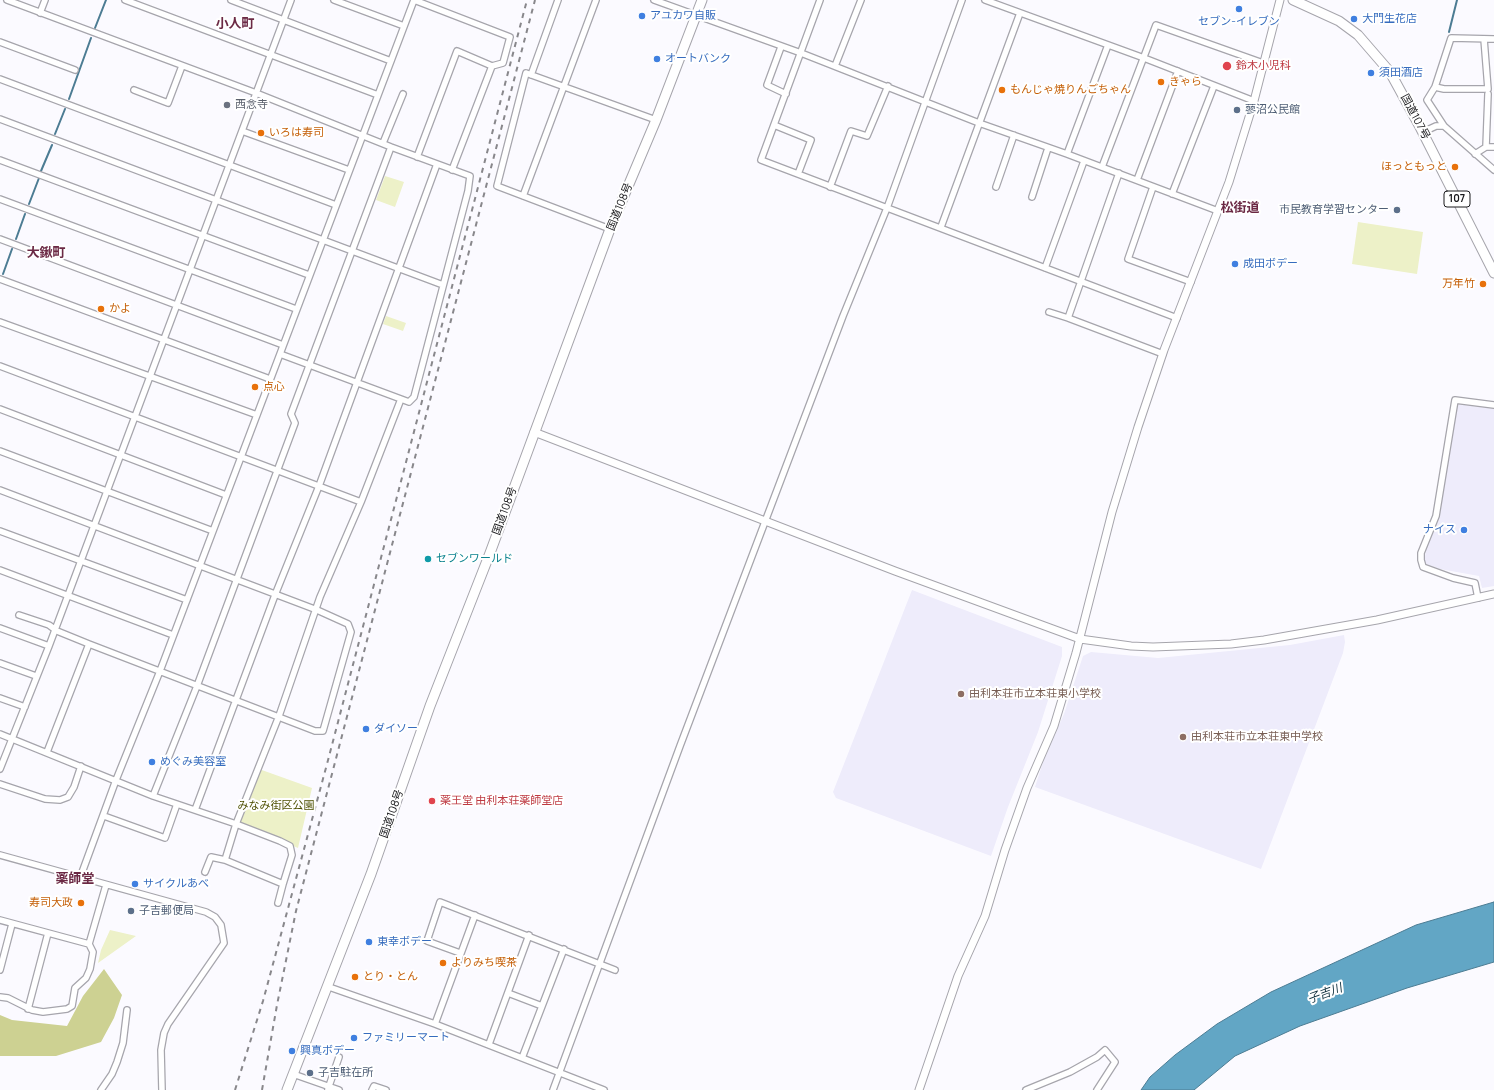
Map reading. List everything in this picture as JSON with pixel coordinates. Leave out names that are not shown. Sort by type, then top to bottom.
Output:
[{"type":"highway","name":"国道108号","points":[[287,1090],[329,987],[371,874],[430,706],[610,229],[656,120],[702,0]]},
{"type":"highway","name":"国道107号","points":[[1293,0],[1339,22],[1358,35],[1390,72],[1423,132],[1494,273]]},
{"type":"street","points":[[7,0],[256,93],[391,147],[470,176],[468,192],[414,397],[409,402],[280,354]]},
{"type":"street","points":[[40,13],[45,0]]},
{"type":"street","points":[[124,0],[378,95]]},
{"type":"street","points":[[231,0],[391,61]]},
{"type":"street","points":[[0,769],[81,560],[291,0]]},
{"type":"street","points":[[334,0],[404,26]]},
{"type":"street","points":[[80,878],[116,780],[201,565],[296,309],[414,0],[510,36],[503,63],[492,66],[458,51],[417,157]]},
{"type":"street","points":[[530,75],[558,0]]},
{"type":"street","points":[[523,196],[596,0]]},
{"type":"street","points":[[654,0],[801,53],[888,86],[978,123],[1119,173],[1218,211]]},
{"type":"street","points":[[820,0],[761,160],[830,187],[941,227],[1177,318]]},
{"type":"street","points":[[835,66],[861,0]]},
{"type":"street","points":[[553,1090],[682,739],[843,316],[887,208],[962,0]]},
{"type":"street","points":[[985,0],[1144,58],[1254,101]]},
{"type":"street","points":[[919,1090],[958,976],[985,916],[1005,850],[1027,788],[1054,726],[1080,639],[1112,512],[1138,427],[1162,354],[1229,182],[1254,101],[1280,0]]},
{"type":"street","points":[[941,227],[978,123],[1020,13]]},
{"type":"street","points":[[1102,167],[1156,24],[1263,63]]},
{"type":"street","points":[[1494,39],[1451,38],[1435,87],[1427,100],[1444,126],[1494,170]]},
{"type":"street","points":[[1435,87],[1488,90],[1484,39]]},
{"type":"street","points":[[0,42],[75,70]]},
{"type":"street","points":[[1067,154],[1108,45]]},
{"type":"street","points":[[781,47],[767,84],[786,94]]},
{"type":"street","points":[[134,90],[168,103],[182,66]]},
{"type":"street","points":[[452,170],[492,66]]},
{"type":"street","points":[[1137,180],[1178,71]]},
{"type":"street","points":[[610,229],[497,186],[526,73],[656,120]]},
{"type":"street","points":[[0,78],[336,205]]},
{"type":"street","points":[[830,187],[851,131],[867,136],[888,86]]},
{"type":"street","points":[[1172,194],[1214,86]]},
{"type":"street","points":[[383,143],[403,94]]},
{"type":"street","points":[[1486,147],[1488,94]]},
{"type":"street","points":[[0,119],[443,285]]},
{"type":"street","points":[[774,125],[811,140],[798,174]]},
{"type":"street","points":[[1423,132],[1436,126],[1444,126]]},
{"type":"street","points":[[242,131],[349,170]]},
{"type":"street","points":[[996,186],[1014,135]]},
{"type":"street","points":[[153,796],[197,686],[295,423],[291,414],[391,147]]},
{"type":"street","points":[[1475,154],[1486,147],[1494,147]]},
{"type":"street","points":[[1032,197],[1048,148]]},
{"type":"street","points":[[0,160],[309,275]]},
{"type":"street","points":[[1046,268],[1084,161]]},
{"type":"street","points":[[195,810],[275,595],[319,486],[437,164]]},
{"type":"street","points":[[1068,318],[1119,173]]},
{"type":"street","points":[[1153,187],[1128,259],[1191,282]]},
{"type":"street","points":[[0,199],[296,309]]},
{"type":"street","points":[[0,239],[283,345]]},
{"type":"street","points":[[0,279],[270,380]]},
{"type":"street","points":[[1049,312],[1162,354]]},
{"type":"street","points":[[0,322],[150,375],[257,415]]},
{"type":"street","points":[[0,366],[361,502]]},
{"type":"street","points":[[225,860],[236,824],[278,716],[317,610],[320,597],[361,502],[401,399]]},
{"type":"street","points":[[1478,598],[1475,582],[1453,578],[1423,567],[1421,553],[1436,516],[1455,400],[1494,405]]},
{"type":"street","points":[[0,409],[226,495]]},
{"type":"street","points":[[534,432],[1080,639],[1131,646],[1153,647],[1231,644],[1264,640],[1370,621],[1494,594]]},
{"type":"street","points":[[0,451],[213,531]]},
{"type":"street","points":[[0,490],[317,610],[348,624],[351,632],[323,731],[316,731],[89,644],[54,629],[49,625],[19,615]]},
{"type":"street","points":[[0,531],[187,600]]},
{"type":"street","points":[[0,570],[68,594],[174,635]]},
{"type":"street","points":[[0,628],[48,646]]},
{"type":"street","points":[[47,752],[89,644]]},
{"type":"street","points":[[0,663],[36,676]]},
{"type":"street","points":[[0,698],[25,707]]},
{"type":"street","points":[[0,734],[153,796],[236,824],[290,846],[292,855],[278,903]]},
{"type":"street","points":[[0,784],[45,799],[60,800],[68,797],[74,787],[80,766]]},
{"type":"street","points":[[104,816],[165,838],[177,804]]},
{"type":"street","points":[[0,856],[206,912],[218,921],[224,934],[224,943],[172,1018],[164,1034],[161,1050],[162,1090]]},
{"type":"street","points":[[205,872],[210,857],[225,860],[283,884]]},
{"type":"street","points":[[0,997],[8,998],[28,1009],[43,1012],[67,1009],[72,1006],[75,988],[86,978],[90,969],[93,952],[89,944],[106,885]]},
{"type":"street","points":[[460,953],[427,940],[440,902],[529,935],[615,970]]},
{"type":"street","points":[[435,1024],[460,953],[475,916]]},
{"type":"street","points":[[0,920],[89,944]]},
{"type":"street","points":[[0,970],[12,924]]},
{"type":"street","points":[[28,1009],[48,933]]},
{"type":"street","points":[[489,1044],[529,935]]},
{"type":"street","points":[[522,1058],[564,949]]},
{"type":"street","points":[[329,987],[489,1044],[604,1090]]},
{"type":"street","points":[[508,993],[542,1006]]},
{"type":"street","points":[[101,1090],[112,1074],[123,1043],[126,1010]]},
{"type":"street","points":[[1026,1090],[1070,1072],[1097,1057],[1105,1050],[1115,1062],[1097,1090]]},
{"type":"street","points":[[329,1088],[339,1057]]},
{"type":"street","points":[[293,1074],[329,1088],[339,1090]]},
{"type":"street","points":[[372,1090],[374,1086],[386,1090]]},
{"type":"shaded area","points":[[1457,404],[1494,409],[1494,586],[1482,588],[1479,576],[1440,569],[1424,563],[1427,544],[1436,522]]},
{"type":"shaded area","name":"由利本荘市立本荘東小学校","points":[[912,590],[1062,647],[1062,656],[1038,732],[1008,807],[991,856],[836,798],[833,792]]},
{"type":"shaded area","name":"由利本荘市立本荘東中学校","points":[[1344,635],[1345,642],[1343,653],[1261,869],[1035,787],[1044,759],[1064,714],[1083,656],[1091,652],[1158,658],[1290,645]]},
{"type":"green space","points":[[385,176],[404,182],[395,207],[376,200]]},
{"type":"green space","points":[[1358,222],[1423,232],[1417,274],[1352,264]]},
{"type":"green space","points":[[386,316],[406,323],[403,331],[383,324]]},
{"type":"green space","name":"みなみ街区公園","points":[[259,769],[312,788],[298,848],[239,823]]},
{"type":"green space","points":[[110,930],[136,936],[98,963],[101,950]]},
{"type":"green space","points":[[104,969],[122,995],[114,1018],[101,1042],[56,1056],[0,1056],[0,1015],[12,1020],[67,1026],[83,996]]},
{"type":"water","name":"子吉川","points":[[1494,902],[1494,962],[1407,988],[1300,1026],[1235,1056],[1194,1090],[1141,1090],[1150,1077],[1175,1055],[1217,1024],[1271,992],[1416,925]]},
{"type":"waterway","points":[[95,28],[106,0]]},
{"type":"waterway","points":[[1449,32],[1457,0]]},
{"type":"waterway","points":[[69,99],[91,38]]},
{"type":"waterway","points":[[55,134],[65,109]]},
{"type":"waterway","points":[[41,171],[52,145]]},
{"type":"waterway","points":[[29,204],[39,178]]},
{"type":"waterway","points":[[16,239],[25,214]]},
{"type":"waterway","points":[[3,274],[12,249]]},
{"type":"railway","points":[[235,1090],[263,1001],[327,764],[527,0]]},
{"type":"railway","points":[[262,1090],[296,911],[535,0]]},
{"type":"place","name":"セブン-イレブン","points":[[1239,9]]},
{"type":"place","name":"アユカワ自販","points":[[642,16]]},
{"type":"place","name":"大門生花店","points":[[1354,19]]},
{"type":"place","name":"オートバンク","points":[[657,59]]},
{"type":"place","name":"鈴木小児科","points":[[1227,66]]},
{"type":"place","name":"須田酒店","points":[[1371,73]]},
{"type":"place","name":"きゃら","points":[[1161,82]]},
{"type":"place","name":"もんじゃ焼りんごちゃん","points":[[1002,90]]},
{"type":"place","name":"西念寺","points":[[227,105]]},
{"type":"place","name":"蓼沼公民館","points":[[1237,110]]},
{"type":"place","name":"いろは寿司","points":[[261,133]]},
{"type":"place","name":"ほっともっと","points":[[1455,167]]},
{"type":"place","name":"市民教育学習センター","points":[[1397,210]]},
{"type":"place","name":"成田ボデー","points":[[1235,264]]},
{"type":"place","name":"万年竹","points":[[1483,284]]},
{"type":"place","name":"かよ","points":[[101,309]]},
{"type":"place","name":"点心","points":[[255,387]]},
{"type":"place","name":"ナイス","points":[[1464,530]]},
{"type":"place","name":"セブンワールド","points":[[428,559]]},
{"type":"place","name":"由利本荘市立本荘東小学校","points":[[961,694]]},
{"type":"place","name":"ダイソー","points":[[366,729]]},
{"type":"place","name":"由利本荘市立本荘東中学校","points":[[1183,737]]},
{"type":"place","name":"めぐみ美容室","points":[[152,762]]},
{"type":"place","name":"薬王堂 由利本荘薬師堂店","points":[[432,801]]},
{"type":"place","name":"サイクルあべ","points":[[135,884]]},
{"type":"place","name":"寿司大政","points":[[81,903]]},
{"type":"place","name":"子吉郵便局","points":[[131,911]]},
{"type":"place","name":"東幸ボデー","points":[[369,942]]},
{"type":"place","name":"よりみち喫茶","points":[[443,963]]},
{"type":"place","name":"とり・とん","points":[[355,977]]},
{"type":"place","name":"ファミリーマート","points":[[354,1038]]},
{"type":"place","name":"興真ボデー","points":[[292,1051]]},
{"type":"place","name":"子吉駐在所","points":[[310,1073]]},
{"type":"district","name":"小人町","points":[[235,24]]},
{"type":"district","name":"松街道","points":[[1240,208]]},
{"type":"district","name":"大鍬町","points":[[46,253]]},
{"type":"district","name":"薬師堂","points":[[75,879]]}]
